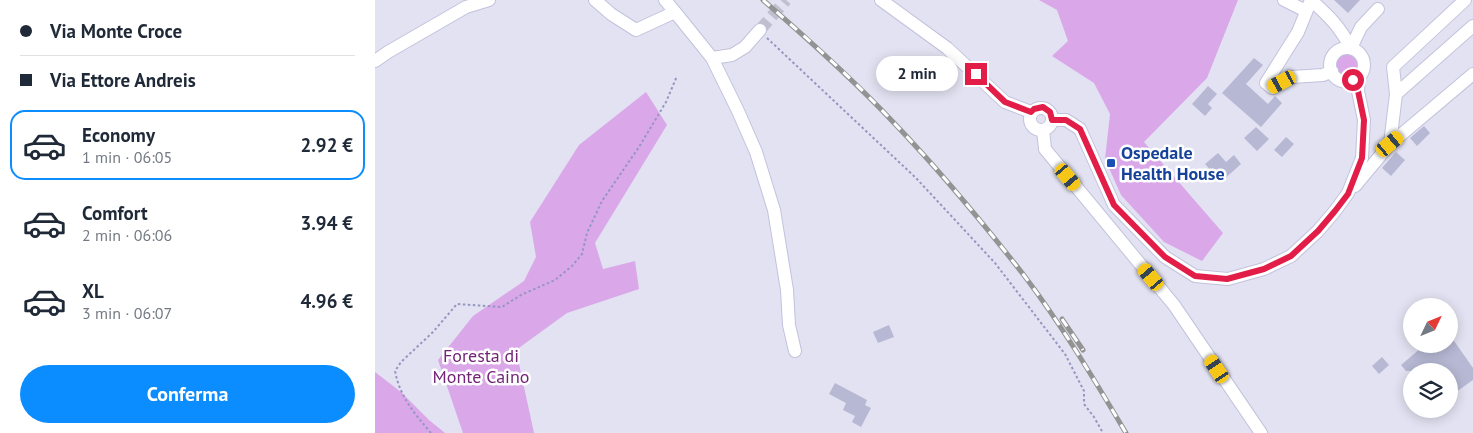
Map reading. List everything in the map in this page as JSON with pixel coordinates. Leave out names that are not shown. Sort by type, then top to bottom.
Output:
[{"type":"street","points":[[375,61],[463,3],[489,0]]},
{"type":"street","points":[[595,0],[611,14],[636,30],[675,12]]},
{"type":"street","points":[[665,0],[712,58],[739,111],[756,152],[773,210],[782,252],[789,325],[795,351]]},
{"type":"street","points":[[881,0],[947,48],[1005,102],[1031,112]]},
{"type":"street","points":[[1284,0],[1309,4],[1334,21],[1343,34],[1345,49]]},
{"type":"street","points":[[1390,144],[1396,94],[1393,67],[1465,0]]},
{"type":"street","points":[[1309,4],[1298,32],[1266,82],[1273,88],[1292,77],[1338,78],[1363,69],[1363,59],[1360,54],[1345,49]]},
{"type":"street","points":[[1348,194],[1362,158],[1364,120],[1358,91],[1338,78],[1331,66],[1333,57],[1345,49],[1377,8]]},
{"type":"street","points":[[1396,94],[1473,26]]},
{"type":"street","points":[[712,58],[732,55],[745,47],[759,30]]},
{"type":"street","points":[[1052,120],[1066,120],[1080,129],[1114,205],[1165,257],[1195,276],[1227,279],[1264,269],[1291,256],[1318,231],[1390,144],[1473,74]]},
{"type":"street","points":[[1043,107],[1050,112],[1052,120],[1047,128],[1038,130],[1031,125],[1029,120],[1034,109],[1043,107]]},
{"type":"street","points":[[1043,130],[1045,149],[1174,305],[1261,433]]},
{"type":"path","points":[[759,30],[916,178],[995,263],[1065,354],[1084,391],[1084,404],[1095,417],[1103,433]]},
{"type":"path","points":[[431,433],[408,406],[397,382],[395,371],[401,362],[433,332],[457,304],[502,307],[521,294],[555,280],[572,266],[582,254],[587,234],[602,201],[639,147],[666,102],[677,76]]},
{"type":"green space","points":[[1039,0],[1238,0],[1207,78],[1144,142],[1223,233],[1202,261],[1164,242],[1121,195],[1105,159],[1110,114],[1094,83],[1052,56],[1068,41],[1057,10]]},
{"type":"green space","points":[[1347,53],[1356,56],[1359,65],[1356,74],[1347,77],[1338,74],[1335,65],[1338,56]]},
{"type":"green space","name":"Foresta di Monte Caino","points":[[646,92],[667,125],[595,243],[603,269],[635,261],[639,289],[567,313],[516,350],[534,433],[463,433],[438,360],[473,316],[524,281],[536,257],[530,222],[579,145]]},
{"type":"green space","name":"Foresta di Monte Caino","points":[[375,372],[401,392],[445,433],[375,433]]},
{"type":"building","points":[[1334,0],[1360,0],[1348,13]]},
{"type":"building","points":[[1254,58],[1263,65],[1246,84],[1268,104],[1275,96],[1282,103],[1261,127],[1222,93]]},
{"type":"building","points":[[1208,86],[1217,94],[1208,104],[1212,108],[1205,116],[1192,104]]},
{"type":"building","points":[[1424,126],[1430,133],[1417,146],[1410,138]]},
{"type":"building","points":[[1256,127],[1269,139],[1257,151],[1244,138]]},
{"type":"building","points":[[1286,137],[1294,144],[1282,157],[1274,150]]},
{"type":"building","points":[[1396,152],[1405,160],[1391,176],[1382,168]]},
{"type":"building","points":[[1218,153],[1226,162],[1234,155],[1241,164],[1221,182],[1205,164]]},
{"type":"building","points":[[889,325],[894,337],[878,343],[873,332]]},
{"type":"building","points":[[1458,347],[1473,368],[1473,380],[1458,391],[1458,363],[1403,363],[1415,353],[1458,353]]},
{"type":"building","points":[[1382,357],[1389,365],[1379,374],[1372,366]]},
{"type":"building","points":[[835,383],[867,400],[865,405],[871,408],[861,427],[852,422],[855,416],[843,410],[846,403],[829,394]]},
{"type":"tunnel","points":[[760,30],[786,0]]},
{"type":"railway","points":[[763,0],[864,92],[912,142],[961,198],[1023,274],[1051,312],[1126,433]]},
{"type":"railway","points":[[1062,319],[1083,350]]},
{"type":"place","name":"Ospedale Health House","points":[[1111,163]]},
{"type":"route","points":[[976,74],[1005,102],[1031,112],[1038,107],[1043,107],[1050,112],[1052,120],[1066,120],[1080,129],[1114,205],[1165,257],[1195,276],[1227,279],[1264,269],[1291,256],[1318,231],[1348,194],[1362,158],[1363,144],[1364,120],[1358,91],[1349,81],[1353,80]]}]
